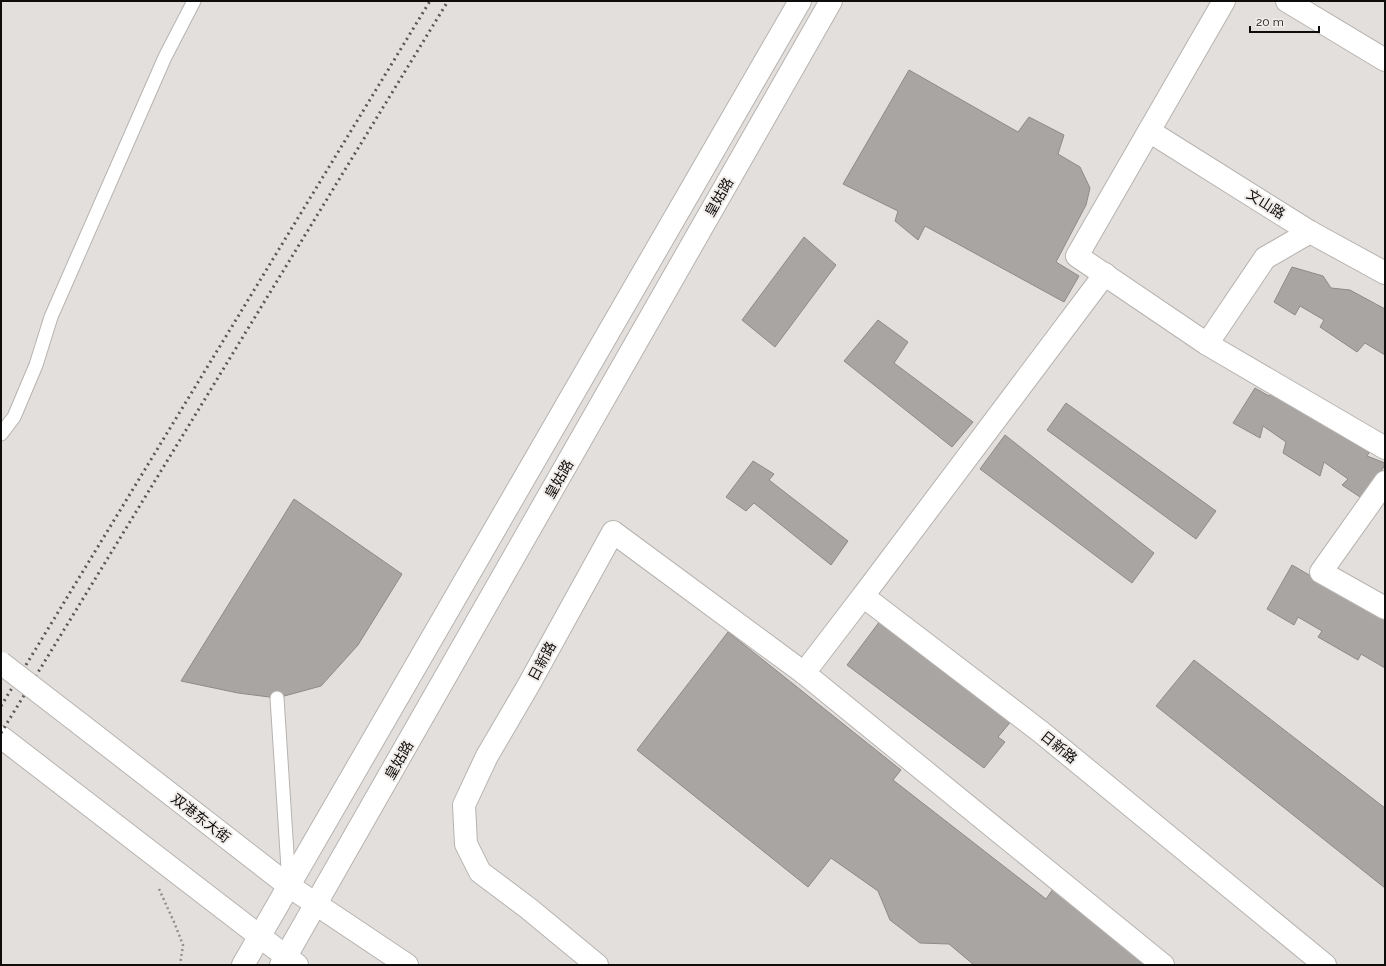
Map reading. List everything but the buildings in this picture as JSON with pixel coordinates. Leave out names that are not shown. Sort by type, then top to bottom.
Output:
[{"type":"street","name":"皇姑路","points":[[243,965],[800,1]]},
{"type":"street","name":"皇姑路","points":[[288,962],[317,904],[831,1]]},
{"type":"street","points":[[1224,1],[1078,256],[1207,344],[1385,448]]},
{"type":"street","points":[[1287,1],[1385,60]]},
{"type":"street","name":"文山路","points":[[1149,130],[1310,232],[1385,273]]},
{"type":"street","points":[[1207,344],[1265,258],[1310,232]]},
{"type":"street","points":[[804,673],[1105,274]]},
{"type":"street","points":[[1385,482],[1321,572],[1385,608]]},
{"type":"street","name":"日新路","points":[[597,965],[528,908],[480,872],[466,844],[464,805],[487,756],[528,686],[613,532],[804,673],[1163,965]]},
{"type":"street","name":"日新路","points":[[863,596],[1041,732],[1325,965]]},
{"type":"street","name":"双港东大街","points":[[1,663],[289,886],[407,965]]},
{"type":"street","points":[[1,737],[260,937],[288,962]]},
{"type":"lane","points":[[1,434],[14,418],[36,365],[51,318],[165,56],[194,1]]},
{"type":"lane","points":[[276,698],[289,886]]},
{"type":"path","points":[[157,886],[183,945],[180,965]]},
{"type":"railway","points":[[1,706],[430,1]]},
{"type":"railway","points":[[1,733],[448,1]]}]
